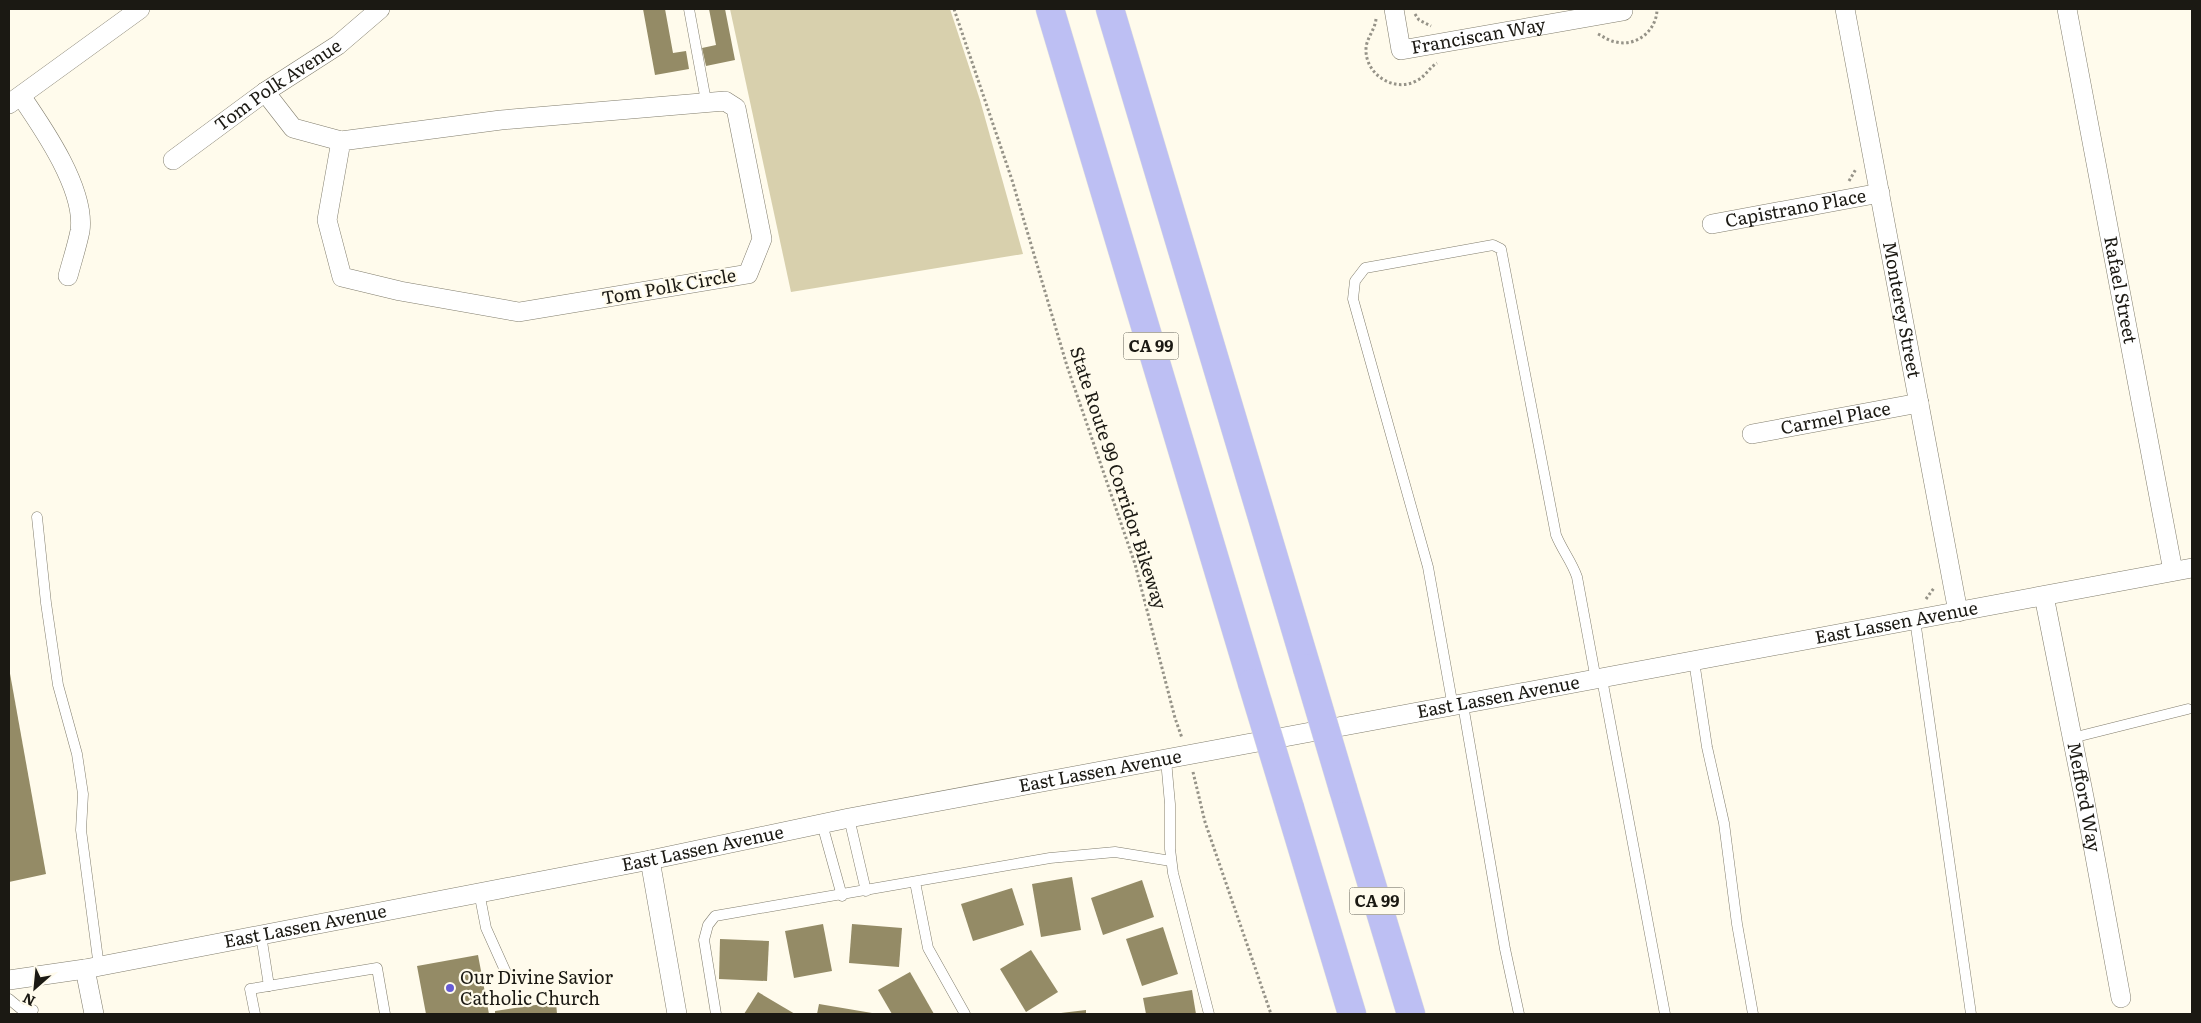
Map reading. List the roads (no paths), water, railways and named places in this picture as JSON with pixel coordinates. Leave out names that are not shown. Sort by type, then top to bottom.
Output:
[{"type":"highway","name":"CA 99","points":[[1050,9],[1352,1014]]},
{"type":"highway","name":"CA 99","points":[[1110,9],[1411,1014]]},
{"type":"highway","points":[[1114,9],[1119,38]]},
{"type":"street","points":[[68,276],[80,229],[77,201],[65,170],[47,134],[15,100],[140,9]]},
{"type":"street","name":"Tom Polk Avenue","points":[[172,160],[265,92],[338,45],[380,9]]},
{"type":"street","name":"Franciscan Way","points":[[1394,9],[1401,50],[1623,12],[1622,9]]},
{"type":"street","name":"Monterey Street","points":[[1845,9],[1958,612]]},
{"type":"street","name":"Rafael Street","points":[[2067,9],[2173,571]]},
{"type":"street","name":"Tom Polk Circle","points":[[265,92],[293,128],[341,141],[501,120],[725,101],[736,108],[742,127],[762,239],[748,274],[519,312],[400,291],[342,277],[327,220],[341,141]]},
{"type":"street","name":"Capistrano Place","points":[[1712,224],[1880,193]]},
{"type":"street","name":"Carmel Place","points":[[1752,434],[1919,404]]},
{"type":"street","name":"East Lassen Avenue","points":[[9,980],[92,968],[650,860],[849,818],[2192,568]]},
{"type":"street","name":"Mefford Way","points":[[2044,596],[2121,998]]},
{"type":"street","points":[[650,860],[676,1014]]},
{"type":"street","points":[[92,968],[94,1014]]},
{"type":"lane","points":[[689,9],[706,102]]},
{"type":"lane","points":[[1519,1014],[1458,706],[1428,567],[1353,299],[1355,281],[1365,268],[1493,245],[1502,249],[1556,535],[1560,546],[1574,567],[1577,577],[1665,1014]]},
{"type":"lane","points":[[37,517],[46,603],[58,686],[77,754],[83,794],[81,830],[92,968]]},
{"type":"lane","points":[[1915,620],[1971,1014]]},
{"type":"lane","points":[[1694,661],[1707,747],[1724,823],[1737,924],[1753,1014]]},
{"type":"lane","points":[[2072,738],[2188,709]]},
{"type":"lane","points":[[1166,760],[1170,804],[1171,861],[1209,1014]]},
{"type":"lane","points":[[849,818],[866,891]]},
{"type":"lane","points":[[822,824],[842,896]]},
{"type":"lane","points":[[716,1014],[704,940],[708,925],[715,916],[842,896],[1050,858],[1115,852],[1171,861]]},
{"type":"lane","points":[[914,882],[928,948],[965,1014]]},
{"type":"lane","points":[[479,892],[486,928],[508,977]]},
{"type":"lane","points":[[261,935],[269,986]]},
{"type":"lane","points":[[255,1014],[250,989],[377,968],[385,1014]]},
{"type":"lane","points":[[9,999],[22,1012],[33,1010]]},
{"type":"place","name":"Our Divine Savior Catholic Church","points":[[450,988]]}]
